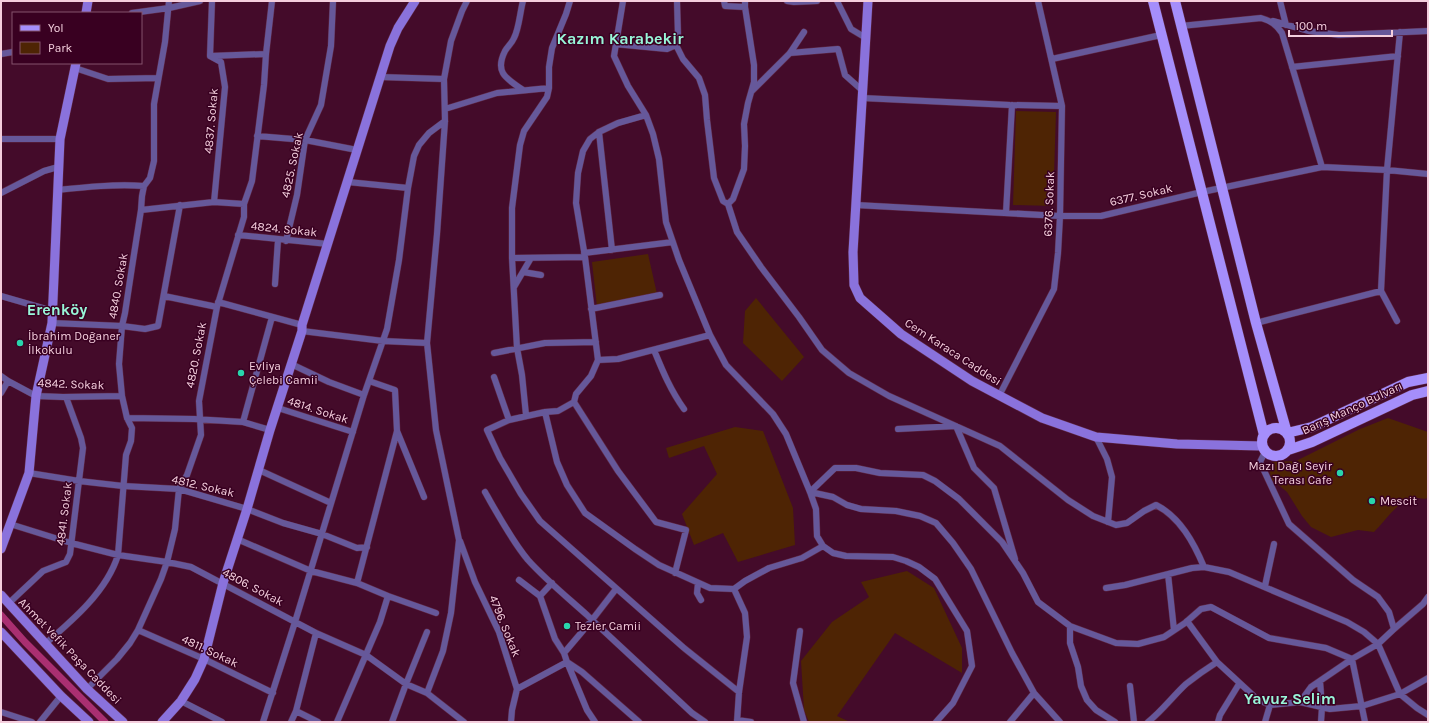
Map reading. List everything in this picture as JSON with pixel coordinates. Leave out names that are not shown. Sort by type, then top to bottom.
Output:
[{"type":"main road","points":[[1153,1],[1264,435]]},
{"type":"main road","points":[[1175,1],[1256,323],[1290,439],[1288,450],[1283,455],[1277,457],[1270,456],[1263,449],[1262,440],[1268,430],[1275,428],[1281,429],[1287,433]]},
{"type":"main road","name":"Barış Manço Bulvarı","points":[[1287,433],[1312,427],[1408,382],[1428,378]]},
{"type":"main road","name":"Barış Manço Bulvarı","points":[[1288,450],[1312,442],[1412,395],[1428,391]]},
{"type":"street","points":[[86,12],[88,1]]},
{"type":"street","points":[[136,12],[169,4],[200,1]]},
{"type":"street","points":[[212,1],[210,56],[266,54]]},
{"type":"street","name":"4820. Sokak","points":[[87,689],[117,659],[130,643],[138,630],[167,562],[174,529],[179,489],[187,475],[201,435],[199,401],[218,304],[244,218],[244,204],[252,181],[264,86],[272,1]]},
{"type":"street","name":"4825. Sokak","points":[[286,241],[297,195],[306,140],[321,106],[331,46],[334,1]]},
{"type":"street","points":[[427,693],[443,651],[451,613],[459,540],[436,430],[427,343],[445,121],[444,79],[451,41],[467,1]]},
{"type":"street","points":[[523,1],[514,38],[502,59],[501,71],[506,79],[523,90]]},
{"type":"street","points":[[526,415],[522,375],[517,348],[512,258],[512,208],[520,145],[524,131],[547,97],[552,48],[570,1]]},
{"type":"street","points":[[623,1],[614,56],[628,86],[646,114],[653,134],[659,159],[666,222],[673,242],[710,335],[726,365],[773,414],[786,434],[816,509],[817,536],[823,546],[833,553],[846,556],[893,557],[906,560],[919,567],[935,579],[967,632],[972,666],[953,703],[936,722]]},
{"type":"street","points":[[677,1],[678,36],[676,45],[683,59],[699,78],[705,95],[714,178],[718,192],[723,201],[728,204],[737,232],[822,350],[849,373],[889,396],[1000,446],[1068,500],[1093,516],[1116,525],[1127,523],[1144,511],[1156,505],[1162,508],[1186,532],[1204,567]]},
{"type":"street","points":[[724,1],[725,6],[745,4],[754,65],[754,82],[744,124],[744,169],[733,199],[728,204]]},
{"type":"street","points":[[787,1],[817,1]]},
{"type":"street","points":[[837,1],[851,29],[866,38]]},
{"type":"street","name":"Cem Karaca Caddesi","points":[[868,1],[853,252],[854,285],[860,298],[901,334],[972,381],[1042,418],[1096,437],[1263,449]]},
{"type":"street","name":"6376. Sokak","points":[[999,396],[1054,289],[1060,216],[1062,106],[1038,1]]},
{"type":"street","points":[[1280,1],[1286,25]]},
{"type":"street","points":[[162,722],[181,701],[195,679],[204,659],[223,583],[380,77],[390,46],[412,2]]},
{"type":"street","name":"4840. Sokak","points":[[45,644],[73,620],[92,599],[115,566],[118,555],[126,454],[131,441],[132,428],[127,418],[122,396],[120,364],[122,326],[144,186],[150,178],[154,161],[154,104],[165,42],[169,4]]},
{"type":"street","points":[[1181,26],[1261,18],[1309,31],[1339,35],[1428,31]]},
{"type":"street","points":[[1270,20],[1276,24],[1282,33],[1322,167]]},
{"type":"street","points":[[751,92],[790,53],[804,32]]},
{"type":"street","points":[[1397,321],[1381,291],[1387,170],[1400,32]]},
{"type":"street","points":[[1052,59],[1161,35]]},
{"type":"street","points":[[615,44],[667,49],[676,45]]},
{"type":"street","points":[[790,53],[838,49],[845,75],[863,95],[1012,105],[1062,106]]},
{"type":"street","points":[[1,54],[12,52]]},
{"type":"street","name":"4837. Sokak","points":[[210,56],[221,62],[225,87],[214,202]]},
{"type":"street","points":[[1292,67],[1398,56]]},
{"type":"street","points":[[1,549],[28,473],[36,396],[52,323],[60,139],[75,65],[108,79],[158,78]]},
{"type":"street","points":[[380,77],[444,79]]},
{"type":"street","points":[[445,109],[496,93],[549,88]]},
{"type":"street","points":[[1006,213],[1012,105]]},
{"type":"street","points":[[646,114],[618,123],[599,132],[590,139],[583,151],[578,172],[576,202],[585,255],[598,360],[591,376],[576,394],[574,402],[618,471],[656,522],[686,530],[675,573]]},
{"type":"street","points":[[263,722],[364,395],[387,329],[400,260],[408,188],[414,156],[419,145],[429,133],[445,121]]},
{"type":"street","points":[[599,132],[612,250]]},
{"type":"street","points":[[257,136],[306,140],[357,150]]},
{"type":"street","points":[[1,139],[60,139]]},
{"type":"street","points":[[1,192],[44,171],[58,167]]},
{"type":"street","name":"6377. Sokak","points":[[856,205],[1060,216],[1101,216],[1202,192],[1322,167],[1387,170],[1428,174]]},
{"type":"street","points":[[348,182],[408,188]]},
{"type":"street","points":[[57,190],[128,184],[144,186]]},
{"type":"street","points":[[141,210],[214,202],[244,204]]},
{"type":"street","points":[[52,323],[122,326],[144,329],[158,326],[180,205]]},
{"type":"street","name":"4824. Sokak","points":[[238,235],[328,244]]},
{"type":"street","points":[[275,284],[278,240]]},
{"type":"street","points":[[512,258],[585,255],[673,242]]},
{"type":"street","points":[[514,288],[531,258]]},
{"type":"street","points":[[523,272],[541,275]]},
{"type":"street","points":[[1256,323],[1381,291]]},
{"type":"street","points":[[591,308],[660,295]]},
{"type":"street","points":[[1,296],[53,311]]},
{"type":"street","points":[[164,296],[218,304],[272,317],[302,328],[383,341],[427,343]]},
{"type":"street","points":[[243,422],[272,317]]},
{"type":"street","points":[[598,360],[618,359],[710,335]]},
{"type":"street","points":[[494,353],[545,343],[596,342]]},
{"type":"street","points":[[654,350],[674,396],[684,409]]},
{"type":"street","points":[[291,364],[329,382],[364,395]]},
{"type":"street","name":"4842. Sokak","points":[[1,376],[36,396],[122,396]]},
{"type":"street","points":[[494,377],[509,420]]},
{"type":"street","points":[[1,393],[8,381]]},
{"type":"street","points":[[357,583],[397,431],[395,390],[369,381]]},
{"type":"street","name":"4841. Sokak","points":[[8,604],[43,571],[66,562],[70,554],[83,448],[81,438],[66,397]]},
{"type":"street","points":[[574,402],[558,411],[526,415],[509,420],[487,430],[500,458],[521,494],[540,521],[684,648],[739,692]]},
{"type":"street","name":"4814. Sokak","points":[[278,408],[353,432]]},
{"type":"street","points":[[545,412],[557,462],[567,485],[585,513],[659,565],[675,573],[710,588],[734,589],[745,581],[769,568],[802,558],[823,546]]},
{"type":"street","points":[[127,418],[243,422],[270,430]]},
{"type":"street","points":[[898,429],[956,426]]},
{"type":"street","points":[[956,426],[974,468],[994,488],[1017,564]]},
{"type":"street","points":[[397,431],[424,497]]},
{"type":"street","points":[[1096,437],[1107,459],[1112,477],[1108,522]]},
{"type":"street","points":[[1263,449],[1260,462],[1289,524],[1353,580],[1378,597],[1389,612],[1394,629]]},
{"type":"street","points":[[810,492],[835,468],[856,468],[880,473],[923,476],[935,481],[959,499],[1002,542],[1023,572],[1038,602],[1070,626],[1116,643],[1138,644],[1164,637],[1201,609],[1211,607],[1269,638],[1326,648],[1352,659]]},
{"type":"street","points":[[259,470],[331,503]]},
{"type":"street","name":"4812. Sokak","points":[[28,473],[123,486],[179,489],[247,509],[283,523],[322,534],[357,548],[367,547]]},
{"type":"street","points":[[485,492],[503,523],[527,559],[692,713],[703,721]]},
{"type":"street","points":[[810,492],[833,497],[847,505],[861,509],[896,511],[920,516],[936,523],[971,569],[1012,653],[1034,693],[1060,722]]},
{"type":"street","name":"4806. Sokak","points":[[10,524],[71,543],[118,555],[191,567],[316,633],[366,655],[406,684],[427,693],[464,722]]},
{"type":"street","points":[[237,539],[311,570],[357,583],[436,613]]},
{"type":"street","name":"4796. Sokak","points":[[459,540],[475,582],[499,632],[517,689]]},
{"type":"street","points":[[1265,586],[1274,544]]},
{"type":"street","points":[[1106,588],[1125,585],[1192,568],[1204,567],[1229,572],[1265,586],[1348,622],[1364,632],[1378,644],[1400,694],[1428,715]]},
{"type":"street","points":[[1168,574],[1174,630]]},
{"type":"street","points":[[519,580],[540,596],[555,640],[564,653],[587,710],[594,722]]},
{"type":"street","points":[[540,596],[552,583]]},
{"type":"street","points":[[698,583],[696,593],[701,600]]},
{"type":"street","points":[[564,653],[616,589]]},
{"type":"street","points":[[734,589],[745,613],[746,627],[737,721],[751,722]]},
{"type":"street","name":"Ahmet Vefik Paşa Caddesi","points":[[1,595],[87,689],[123,722]]},
{"type":"street","points":[[337,722],[380,622],[388,596]]},
{"type":"street","points":[[1300,702],[1310,687],[1352,659],[1378,644],[1423,604],[1428,597]]},
{"type":"street","points":[[1187,621],[1217,662],[1239,684],[1257,699],[1270,704],[1300,702],[1330,708],[1362,706],[1400,694],[1428,678]]},
{"type":"street","points":[[1070,626],[1070,643],[1087,700],[1096,710],[1115,722]]},
{"type":"street","name":"4811. Sokak","points":[[138,630],[204,659],[273,693]]},
{"type":"street","points":[[800,631],[793,683],[804,722]]},
{"type":"street","points":[[1,632],[61,696],[89,722]]},
{"type":"street","points":[[392,722],[427,632]]},
{"type":"street","points":[[291,722],[296,711],[316,633]]},
{"type":"street","points":[[1352,659],[1365,722]]},
{"type":"street","points":[[511,722],[517,689],[567,662]]},
{"type":"street","points":[[567,662],[582,672],[639,722]]},
{"type":"street","points":[[1148,722],[1159,714],[1185,685],[1217,662]]},
{"type":"street","points":[[1320,681],[1322,707],[1321,722]]},
{"type":"street","points":[[1218,722],[1239,684]]},
{"type":"street","points":[[1130,686],[1134,722]]},
{"type":"street","points":[[1010,722],[1034,693]]},
{"type":"street","points":[[40,722],[61,696]]},
{"type":"street","points":[[181,701],[222,722]]},
{"type":"street","points":[[1265,722],[1270,704]]},
{"type":"street","points":[[296,711],[318,722]]},
{"type":"street","points":[[1,712],[32,722]]},
{"type":"green space","points":[[1016,111],[1056,112],[1053,206],[1013,205]]},
{"type":"green space","points":[[648,254],[657,294],[597,307],[592,262]]},
{"type":"green space","points":[[756,298],[804,357],[782,381],[743,343],[745,311]]},
{"type":"green space","points":[[1388,418],[1428,432],[1428,498],[1412,498],[1406,500],[1392,512],[1374,532],[1358,530],[1331,537],[1311,527],[1302,516],[1287,492],[1271,479],[1269,466],[1273,462],[1296,461],[1360,429]]},
{"type":"green space","points":[[735,427],[763,431],[793,508],[795,545],[738,562],[723,533],[694,545],[682,514],[717,474],[704,446],[669,458],[666,448]]},
{"type":"green space","points":[[907,571],[934,588],[962,648],[962,673],[895,633],[837,716],[850,722],[809,722],[804,710],[801,661],[832,622],[869,597],[861,582]]},
{"type":"waterway","points":[[1,615],[25,642],[105,722]]},
{"type":"place","name":"İbrahim Doğaner İlkokulu","points":[[20,343]]},
{"type":"place","name":"Evliya Çelebi Camii","points":[[241,373]]},
{"type":"place","name":"Mazı Dağı Seyir Terası Cafe","points":[[1340,473]]},
{"type":"place","name":"Mescit","points":[[1372,501]]},
{"type":"place","name":"Tezler Camii","points":[[567,626]]},
{"type":"district","name":"Kazım Karabekir","points":[[620,38]]},
{"type":"district","name":"Erenköy","points":[[57,309]]},
{"type":"district","name":"Yavuz Selim","points":[[1290,698]]}]
